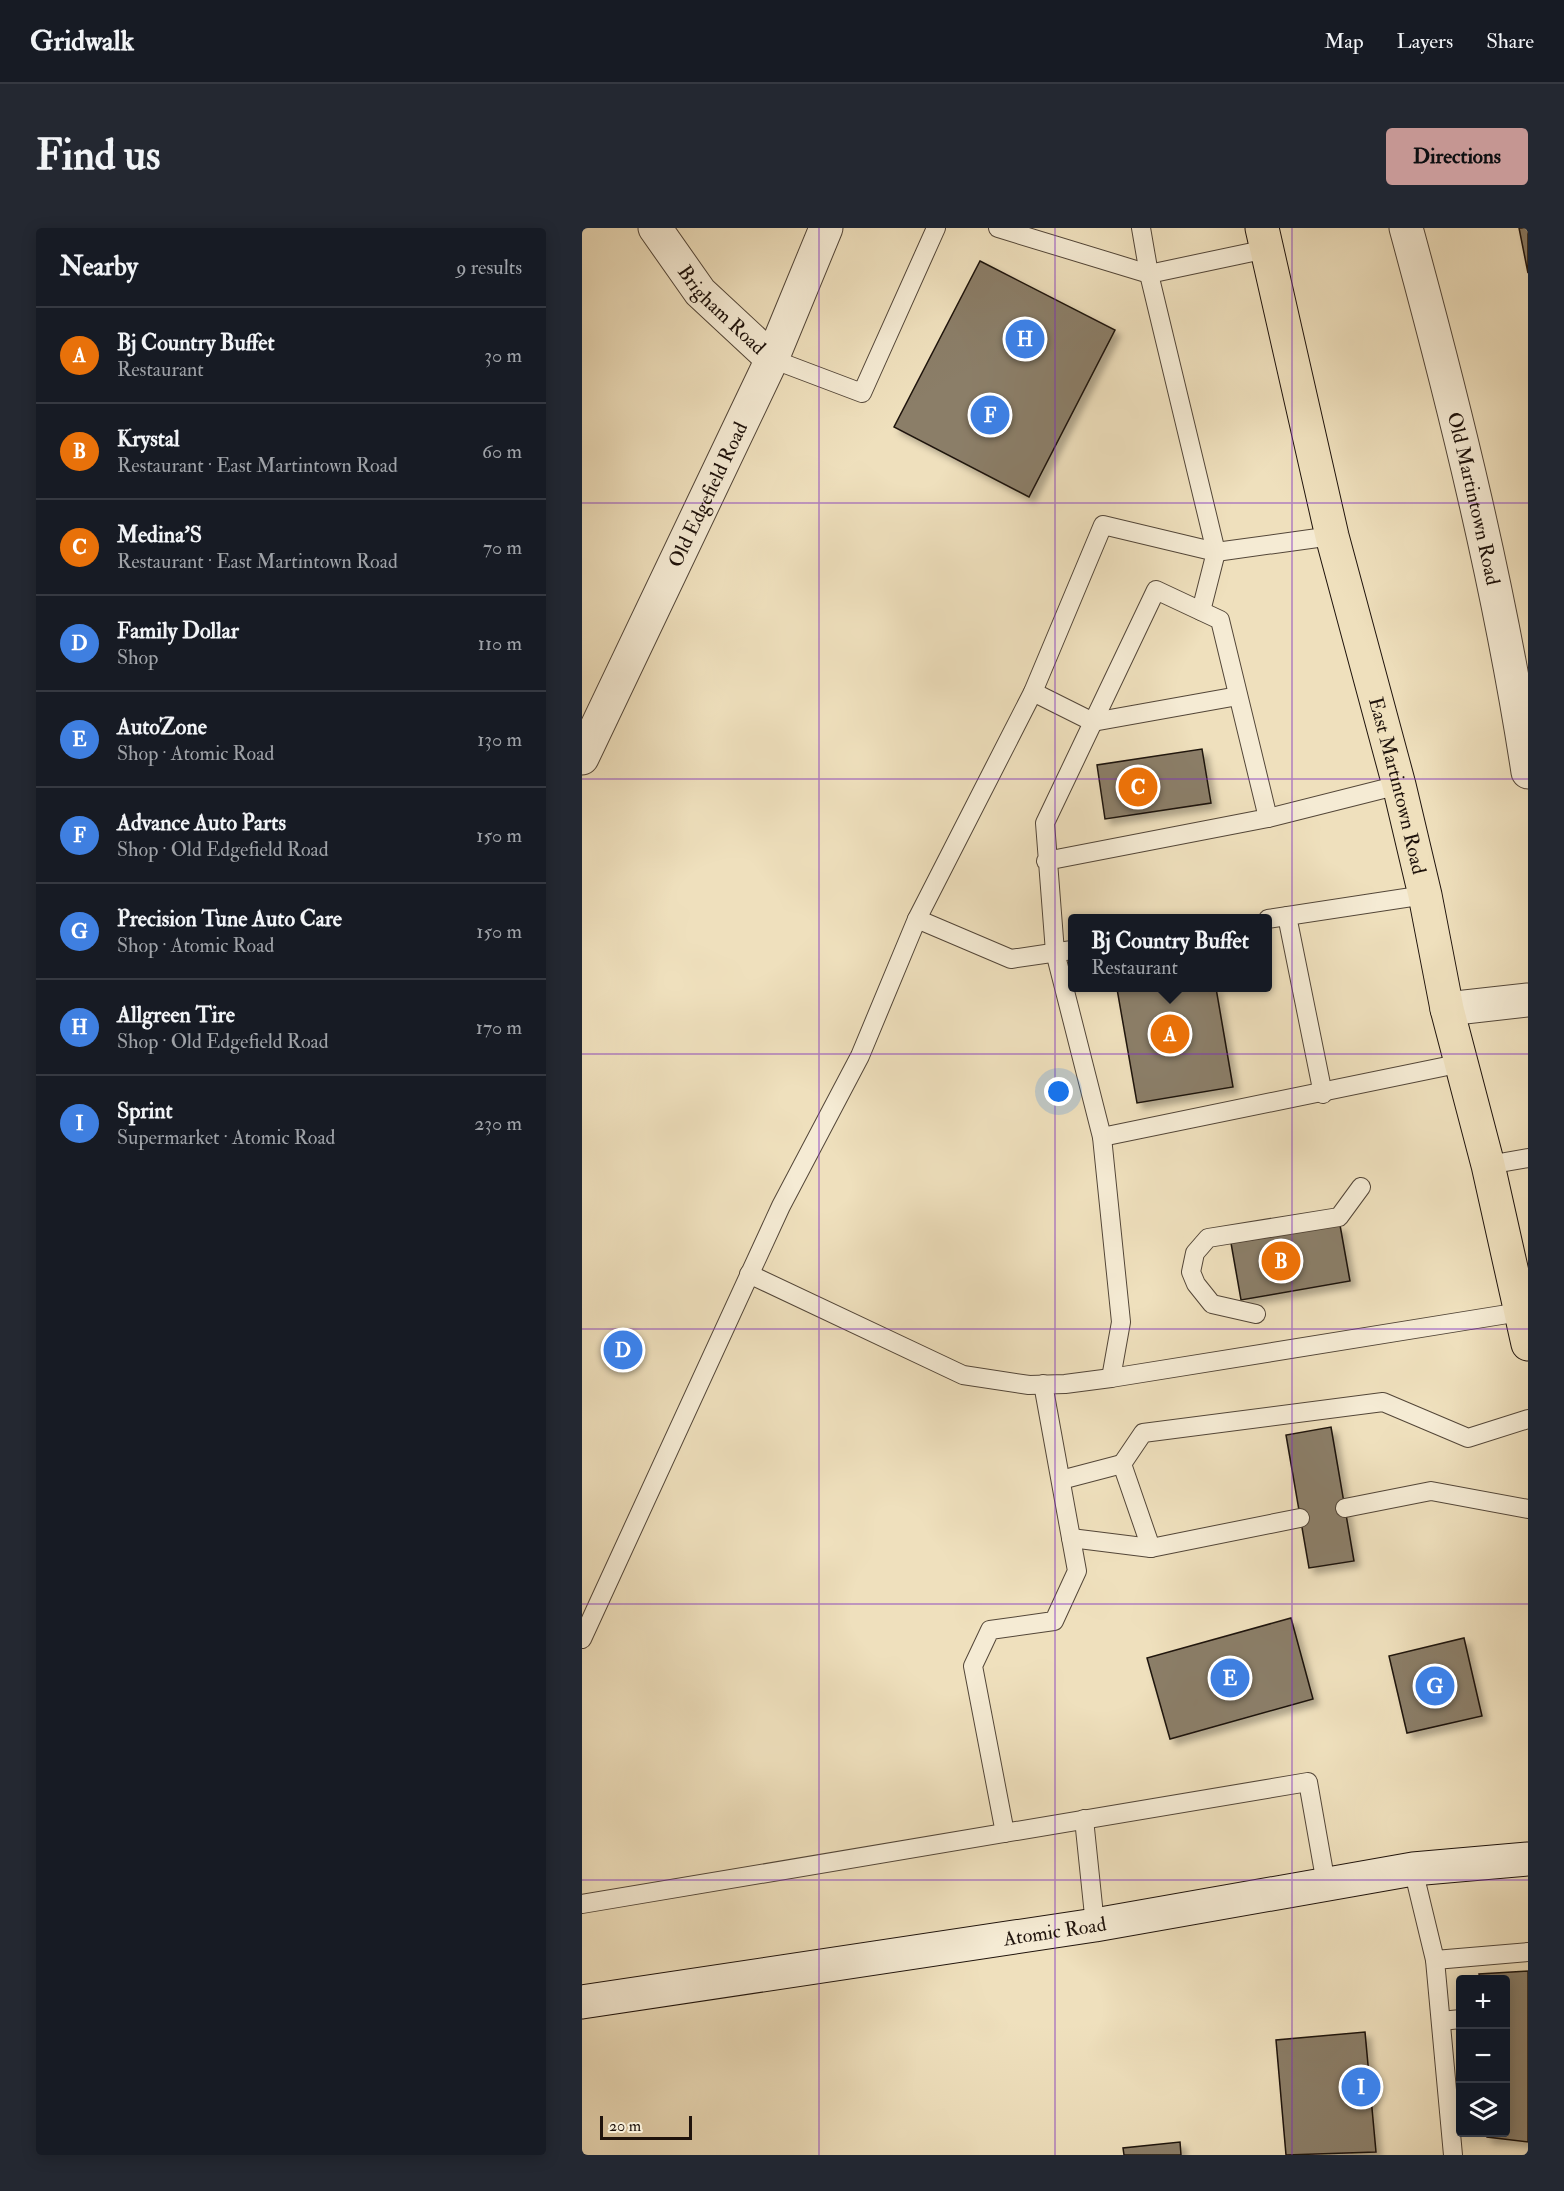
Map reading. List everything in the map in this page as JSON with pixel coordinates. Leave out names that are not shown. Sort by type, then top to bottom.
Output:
[{"type":"main road","name":"East Martintown Road","points":[[1265,239],[1332,536],[1399,785],[1425,895],[1447,1009],[1520,1294],[1528,1344]]},
{"type":"street","name":"Brigham Road","points":[[655,228],[700,292],[772,359]]},
{"type":"street","name":"Old Edgefield Road","points":[[582,758],[772,359],[826,228]]},
{"type":"street","name":"Old Martintown Road","points":[[1406,228],[1496,591],[1528,772]]},
{"type":"street","points":[[1447,1009],[1528,1000]]},
{"type":"street","name":"Atomic Road","points":[[582,2002],[1095,1925],[1413,1869],[1528,1859]]},
{"type":"lane","points":[[772,359],[862,393],[936,228]]},
{"type":"lane","points":[[998,228],[1149,273],[1265,239]]},
{"type":"lane","points":[[1141,228],[1149,273],[1216,552],[1201,611]]},
{"type":"lane","points":[[582,1639],[781,1206],[860,1056],[917,919],[1033,692],[1104,525],[1216,552],[1332,536]]},
{"type":"lane","points":[[1068,971],[1046,861],[1045,823],[1156,590],[1221,620],[1268,818]]},
{"type":"lane","points":[[1033,692],[1093,722],[1238,696]]},
{"type":"lane","points":[[1046,861],[1268,818],[1399,785]]},
{"type":"lane","points":[[1272,918],[1425,895]]},
{"type":"lane","points":[[1287,916],[1323,1094]]},
{"type":"lane","points":[[917,919],[1011,959],[1064,951]]},
{"type":"lane","points":[[1072,992],[1102,1137],[1121,1322],[1111,1378]]},
{"type":"lane","points":[[1102,1137],[1323,1094],[1462,1063]]},
{"type":"lane","points":[[1488,1165],[1528,1158]]},
{"type":"lane","points":[[1256,1314],[1212,1304],[1196,1284],[1191,1272],[1195,1253],[1208,1238],[1339,1217],[1361,1187]]},
{"type":"lane","points":[[749,1274],[963,1375],[992,1381],[1043,1384],[1111,1378],[1520,1294]]},
{"type":"lane","points":[[1005,1833],[973,1666],[990,1630],[1054,1621],[1077,1571],[1043,1384]]},
{"type":"lane","points":[[1061,1480],[1122,1464],[1143,1433],[1383,1402],[1468,1438],[1528,1419]]},
{"type":"lane","points":[[1122,1464],[1151,1548]]},
{"type":"lane","points":[[1345,1508],[1431,1491],[1528,1509]]},
{"type":"lane","points":[[1071,1538],[1151,1548],[1300,1518]]},
{"type":"lane","points":[[582,1904],[1308,1782],[1326,1884]]},
{"type":"lane","points":[[1084,1819],[1095,1925]]},
{"type":"lane","points":[[1413,1869],[1435,1960],[1441,2021],[1453,2064],[1455,2119],[1453,2155]]},
{"type":"lane","points":[[1435,1960],[1528,1952]]},
{"type":"lane","points":[[1441,2021],[1456,2020]]},
{"type":"building","points":[[1519,228],[1528,228],[1528,273]]},
{"type":"building","points":[[980,261],[1115,330],[1029,497],[894,427]]},
{"type":"building","points":[[1202,749],[1211,803],[1105,819],[1097,765]]},
{"type":"building","points":[[1118,992],[1217,992],[1233,1087],[1137,1103]]},
{"type":"building","points":[[1340,1225],[1350,1281],[1241,1300],[1231,1243]]},
{"type":"building","points":[[1331,1427],[1354,1561],[1309,1568],[1286,1435]]},
{"type":"building","points":[[1291,1618],[1313,1699],[1170,1739],[1147,1658]]},
{"type":"building","points":[[1464,1638],[1482,1716],[1407,1733],[1389,1656]]},
{"type":"building","points":[[1528,1971],[1528,2142],[1487,2137],[1510,2137],[1510,1975],[1479,1974]]},
{"type":"building","points":[[1365,2032],[1376,2152],[1286,2155],[1276,2040]]},
{"type":"building","points":[[1180,2142],[1181,2155],[1124,2155],[1123,2148]]},
{"type":"place","name":"Allgreen Tire","points":[[1025,339]]},
{"type":"place","name":"Advance Auto Parts","points":[[990,415]]},
{"type":"place","name":"Medina'S","points":[[1138,787]]},
{"type":"place","name":"Bj Country Buffet","points":[[1170,1034]]},
{"type":"place","name":"Krystal","points":[[1281,1261]]},
{"type":"place","name":"Family Dollar","points":[[623,1350]]},
{"type":"place","name":"AutoZone","points":[[1230,1678]]},
{"type":"place","name":"Precision Tune Auto Care","points":[[1435,1686]]},
{"type":"place","name":"Sprint","points":[[1361,2087]]}]
